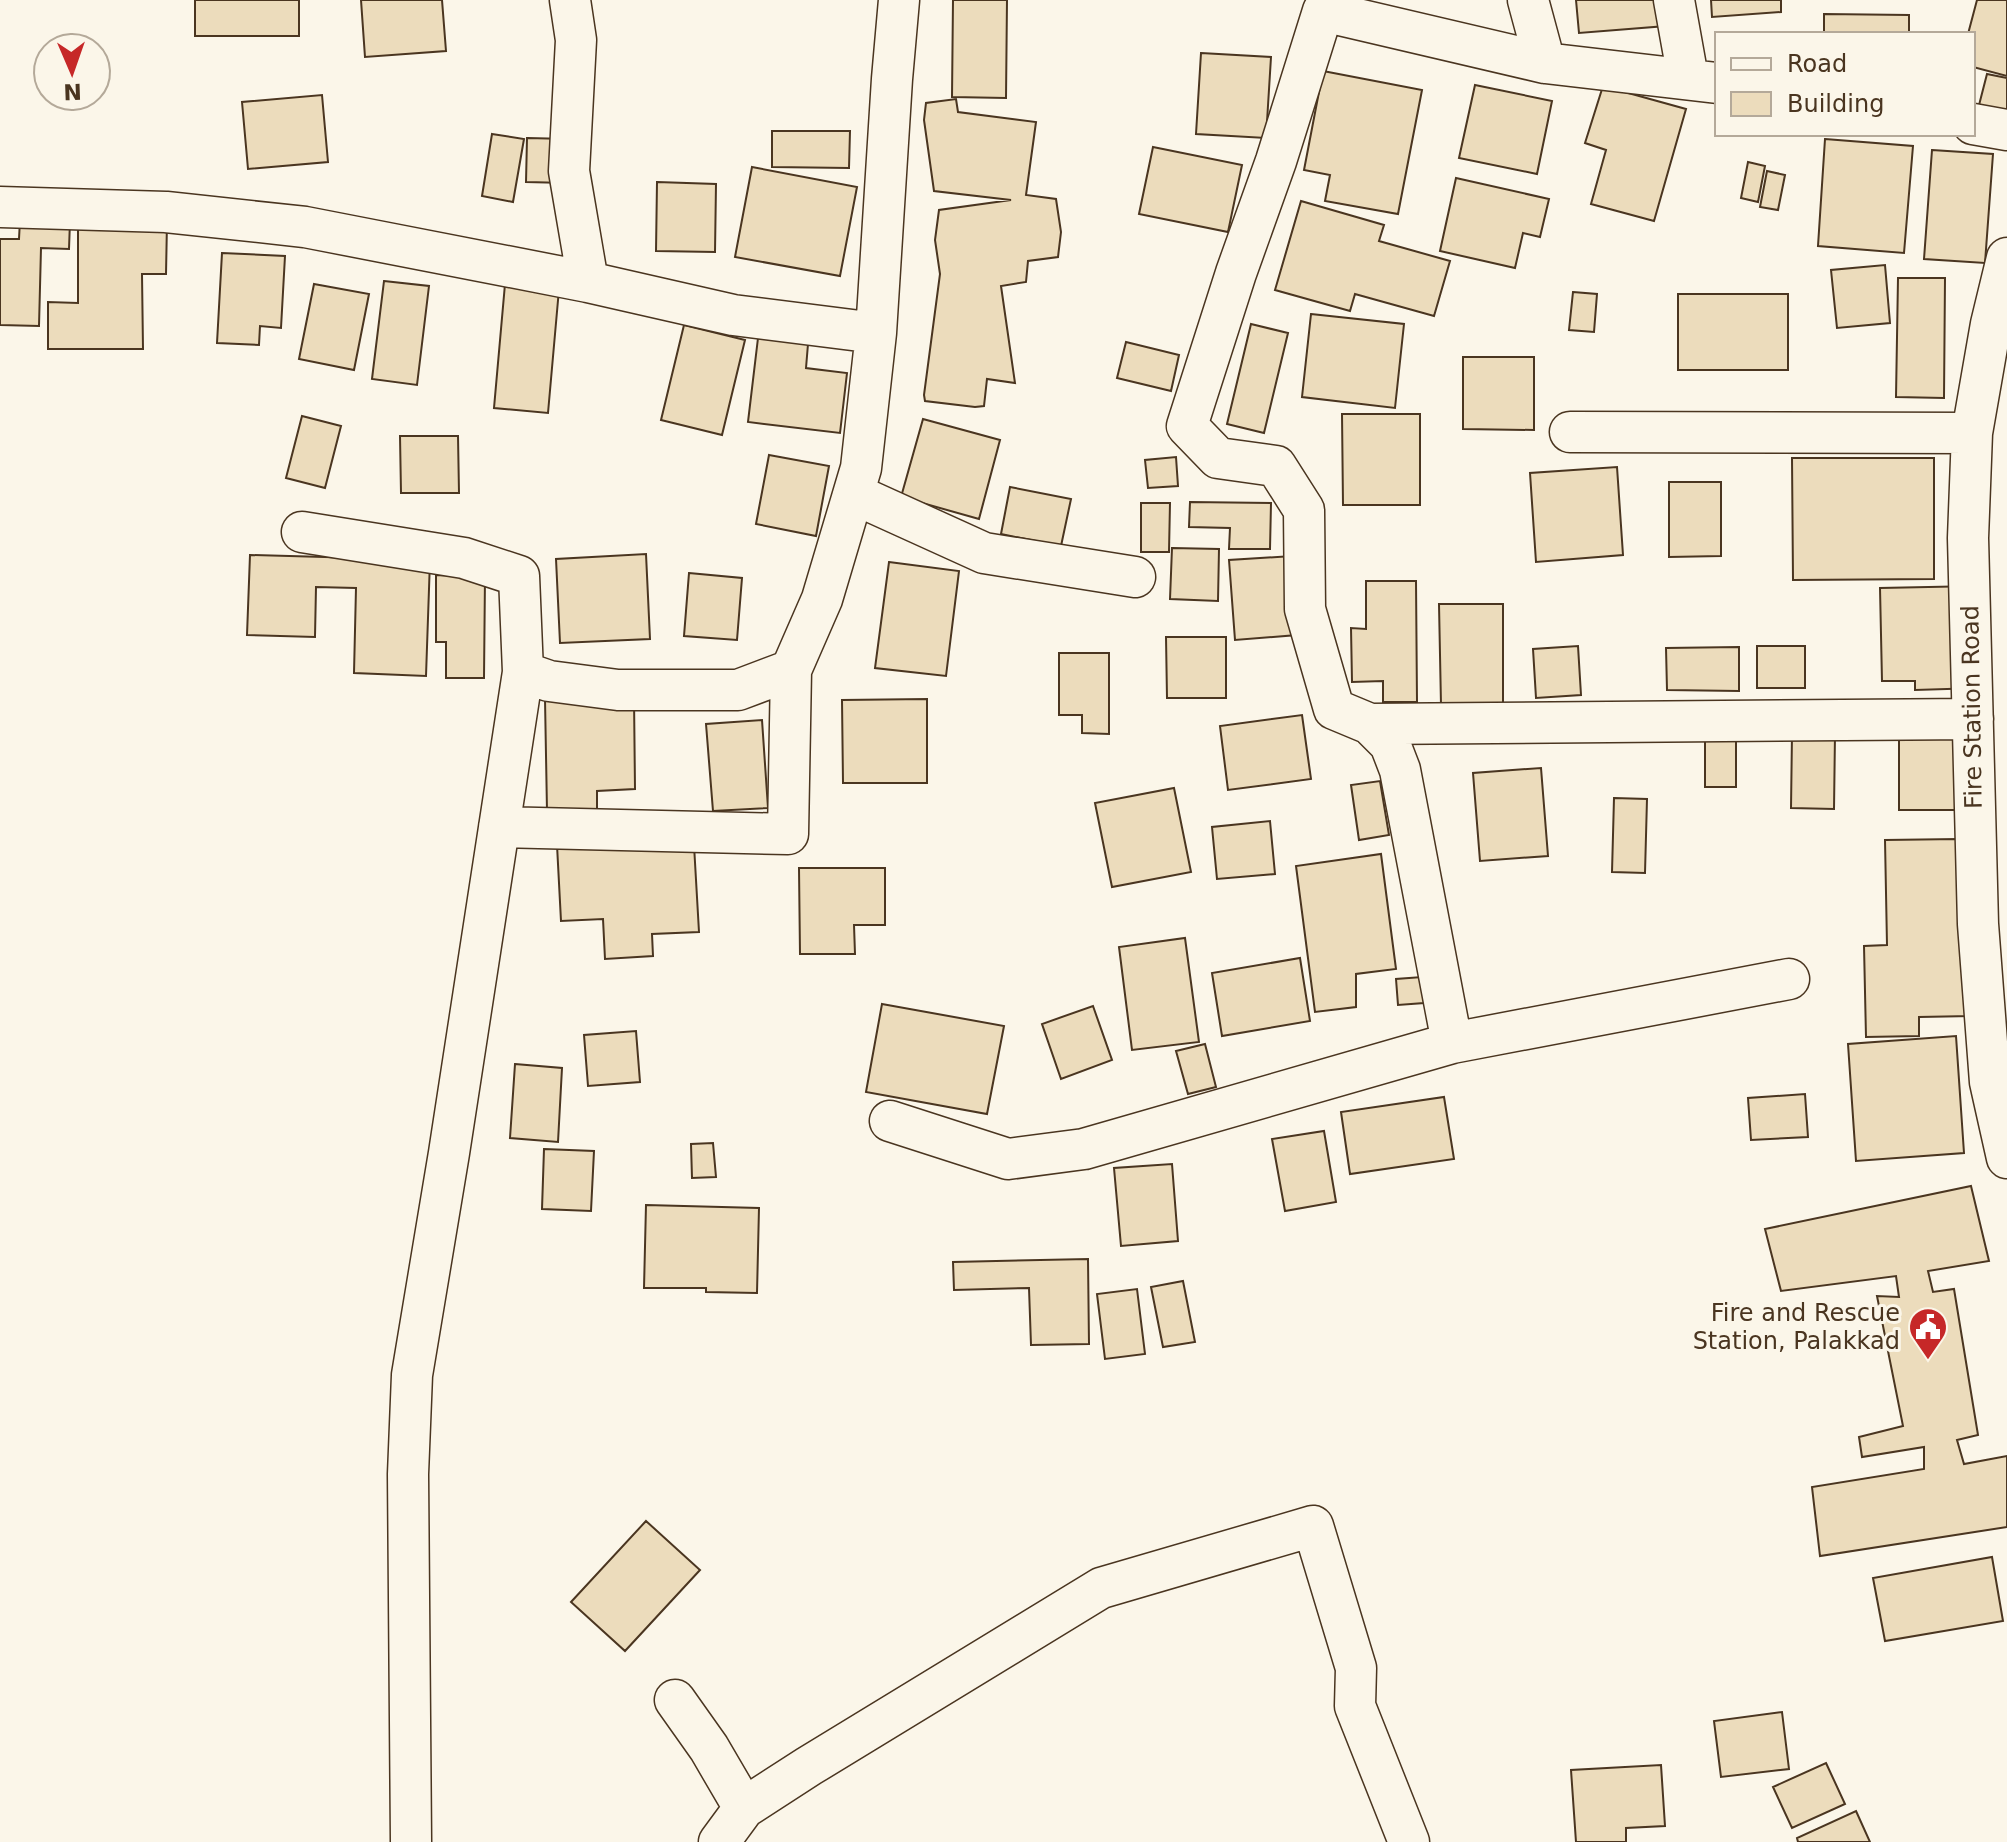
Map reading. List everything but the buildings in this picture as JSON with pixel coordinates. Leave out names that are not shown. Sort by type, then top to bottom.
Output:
[{"type":"street","points":[[570,0],[576,40],[569,171],[588,282]]},
{"type":"street","points":[[499,827],[788,834],[791,670],[822,599],[861,468],[876,333],[899,0]]},
{"type":"street","points":[[1528,0],[1545,63]]},
{"type":"street","points":[[1452,1043],[1400,770],[1390,744],[1370,724],[1334,709],[1305,609],[1304,510],[1276,466],[1218,458],[1187,426],[1323,11],[1545,63],[1702,80],[1674,0]]},
{"type":"street","points":[[1975,124],[2007,130]]},
{"type":"street","points":[[0,207],[166,212],[305,227],[588,282],[733,315],[876,333]]},
{"type":"street","name":"Fire Station Road","points":[[2007,258],[1991,324],[1972,433],[1968,538],[1978,924],[1990,1082],[2007,1158]]},
{"type":"street","points":[[1570,432],[1972,433]]},
{"type":"street","points":[[854,494],[984,553],[1135,577]]},
{"type":"street","points":[[302,532],[464,558],[519,576],[523,672],[412,1375],[408,1474],[411,1842]]},
{"type":"street","points":[[523,672],[549,681],[618,690],[738,690],[791,670]]},
{"type":"street","points":[[1370,724],[1973,719]]},
{"type":"street","points":[[890,1121],[1008,1159],[1084,1149],[1452,1043],[1789,979]]},
{"type":"street","points":[[719,1842],[744,1808],[1101,1588],[1313,1526],[1356,1668],[1355,1706],[1409,1842]]},
{"type":"street","points":[[675,1700],[709,1748],[744,1808]]},
{"type":"place","name":"Fire and Rescue Station, Palakkad","points":[[1928,1361]]}]
